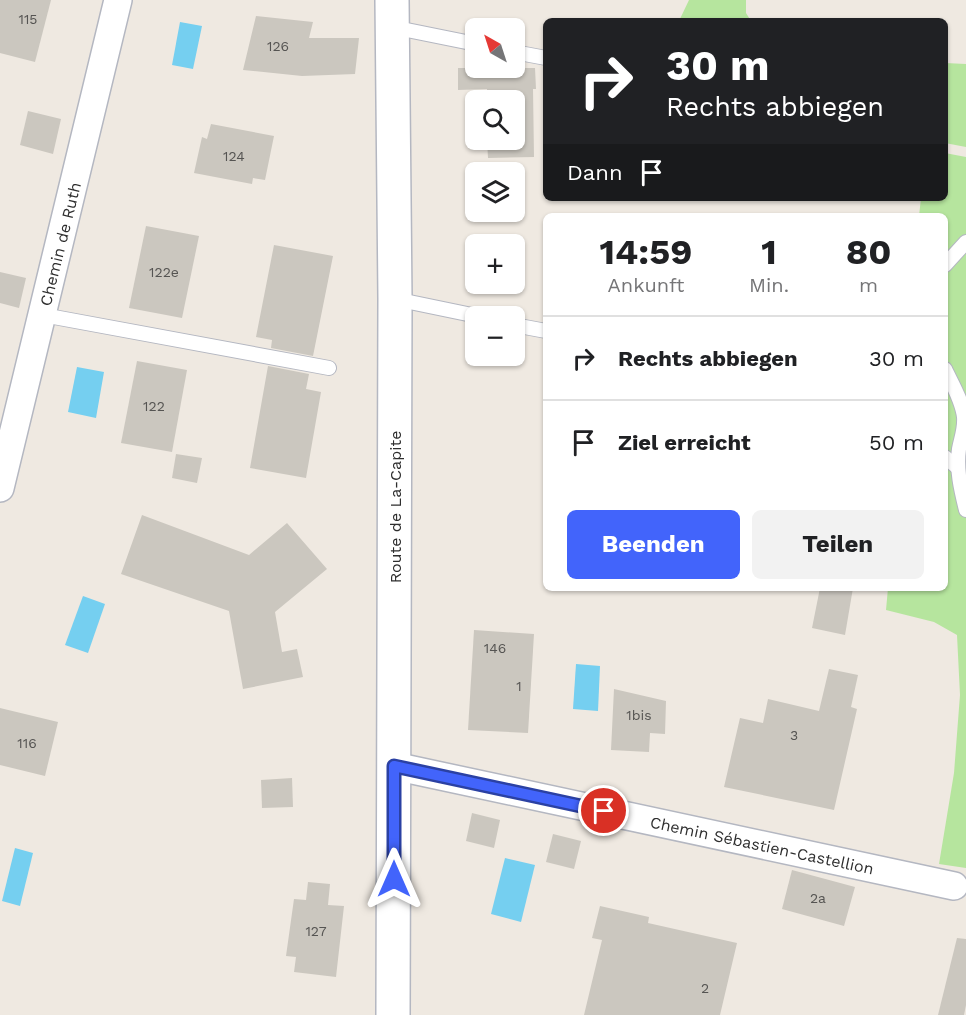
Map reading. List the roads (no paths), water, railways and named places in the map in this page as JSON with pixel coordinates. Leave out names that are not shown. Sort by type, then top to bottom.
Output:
[{"type":"street","name":"Chemin de Ruth","points":[[0,488],[4,452],[43,315],[118,0]]},
{"type":"street","name":"Route de La-Capite","points":[[392,13],[395,299],[393,1015]]},
{"type":"street","name":"Chemin Sébastien-Castellion","points":[[394,766],[954,886]]},
{"type":"lane","points":[[392,13],[465,40]]},
{"type":"lane","points":[[525,54],[543,57]]},
{"type":"lane","points":[[948,262],[966,242]]},
{"type":"lane","points":[[395,299],[465,314]]},
{"type":"lane","points":[[43,315],[329,368]]},
{"type":"lane","points":[[525,327],[543,330]]},
{"type":"lane","points":[[949,389],[962,406],[964,414],[964,432],[959,448],[958,468],[966,510]]},
{"type":"lane","points":[[948,460],[958,468]]},
{"type":"water","points":[[180,22],[202,26],[193,69],[172,65]]},
{"type":"water","points":[[77,367],[104,372],[96,418],[68,412]]},
{"type":"water","points":[[83,596],[105,604],[88,653],[65,645]]},
{"type":"water","points":[[576,664],[600,666],[598,711],[573,709]]},
{"type":"water","points":[[15,848],[33,853],[20,906],[2,901]]},
{"type":"water","points":[[505,858],[535,865],[521,922],[491,914]]}]
